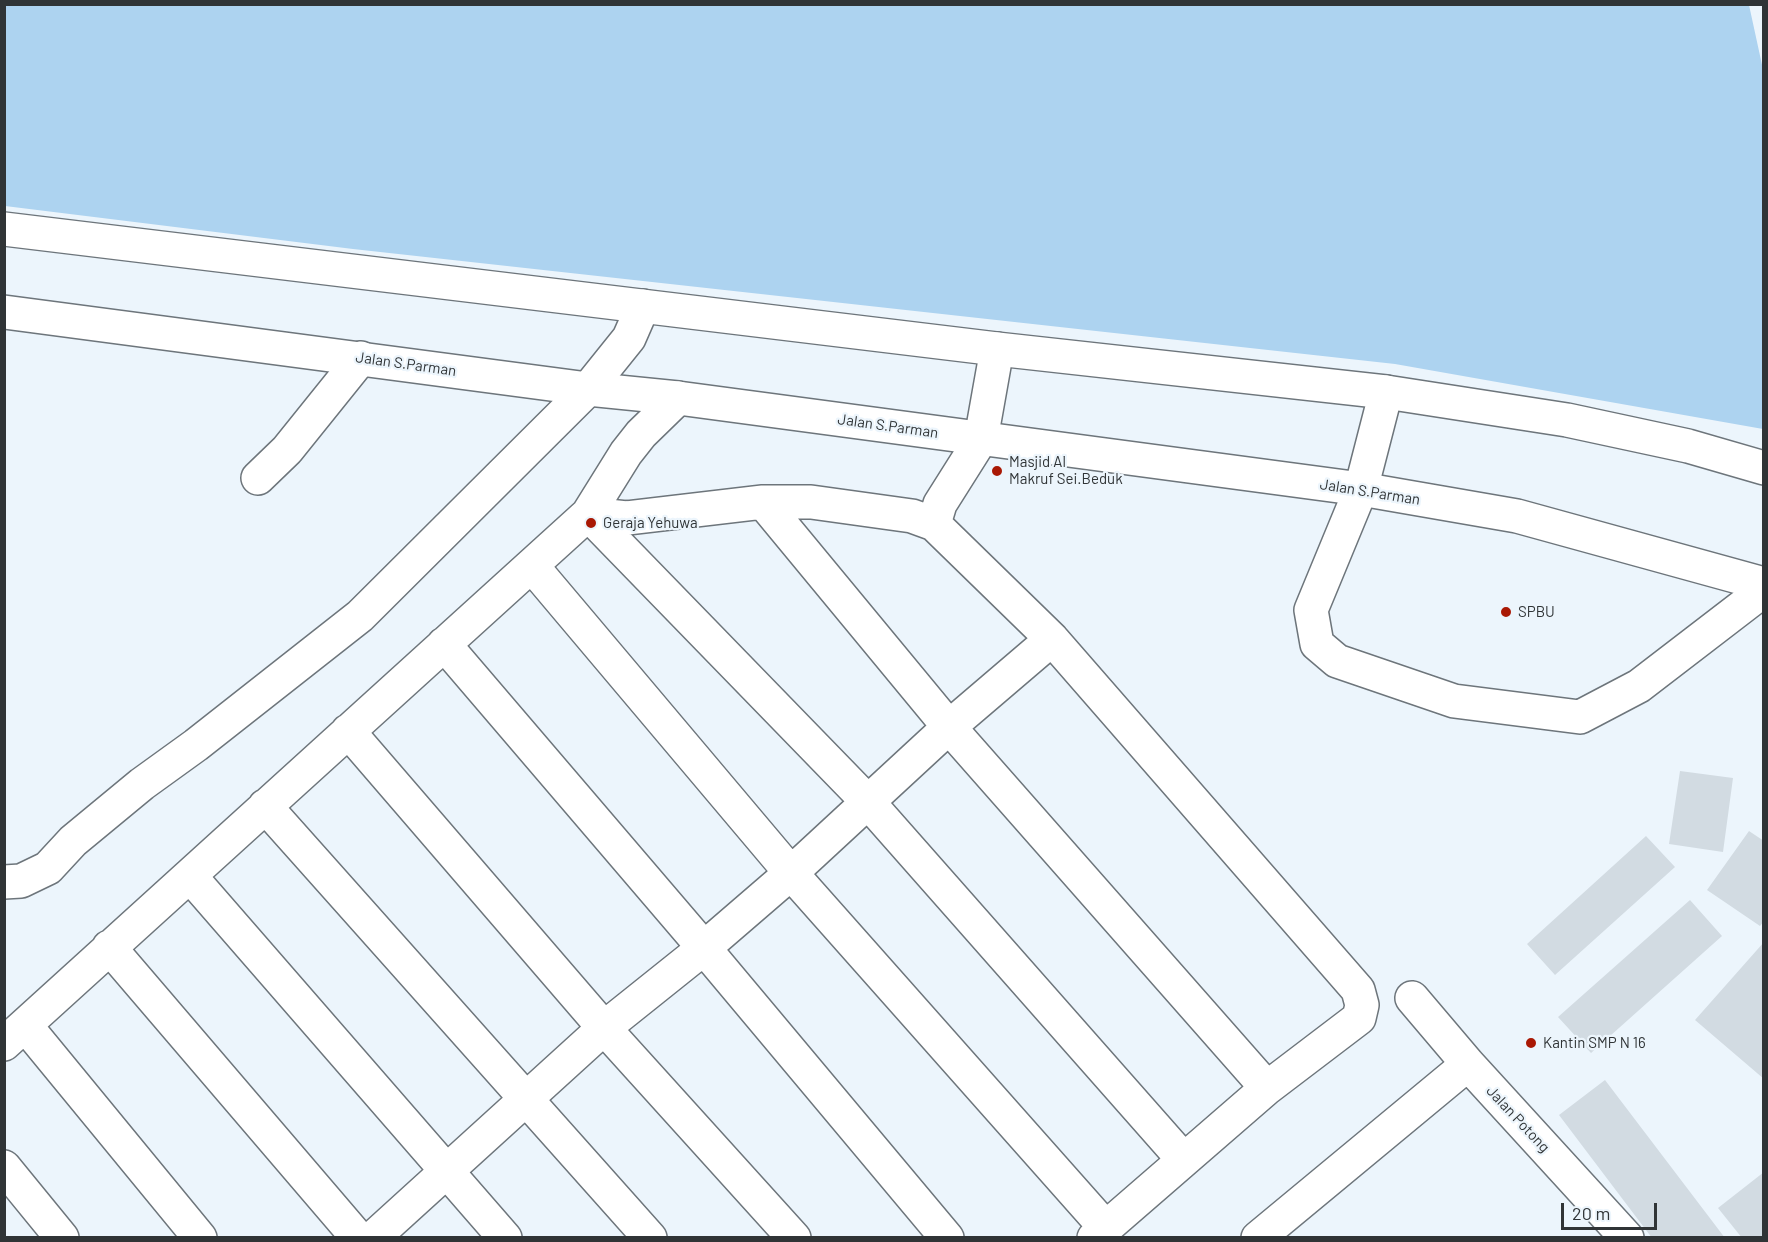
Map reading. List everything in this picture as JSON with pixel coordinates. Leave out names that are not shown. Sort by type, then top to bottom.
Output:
[{"type":"street","points":[[4,229],[997,349],[1383,404],[1567,420],[1688,446],[1764,468]]},
{"type":"street","points":[[4,882],[21,881],[48,868],[73,841],[142,784],[196,745],[360,616],[588,389],[629,338],[643,306]]},
{"type":"street","name":"Jalan S.Parman","points":[[4,312],[588,389],[678,398],[986,416],[1361,489],[1517,516],[1764,584]]},
{"type":"street","points":[[934,524],[940,504],[986,416],[997,349]]},
{"type":"street","points":[[258,478],[287,450],[361,358]]},
{"type":"street","points":[[200,1238],[15,1035],[109,947],[588,514],[626,453],[678,398]]},
{"type":"street","points":[[1383,404],[1361,489],[1311,610],[1317,644],[1337,661],[1454,701],[1580,717],[1640,686],[1764,590]]},
{"type":"street","points":[[532,566],[791,873],[1100,1232],[1183,1158],[1268,1088],[1359,1018],[1362,1005],[1358,990],[1052,639],[934,524],[912,516],[811,502],[763,502],[627,518],[588,514]]},
{"type":"street","points":[[763,502],[949,727],[1268,1088]]},
{"type":"street","points":[[588,514],[868,802],[1183,1158]]},
{"type":"street","points":[[373,1238],[604,1028],[704,948],[791,873],[949,727],[1052,639]]},
{"type":"street","points":[[444,644],[704,948],[947,1238]]},
{"type":"street","points":[[348,731],[604,1028],[794,1238]]},
{"type":"street","points":[[265,806],[651,1238]]},
{"type":"street","points":[[190,876],[505,1238]]},
{"type":"street","points":[[109,947],[358,1238]]},
{"type":"street","name":"Jalan Potong","points":[[1412,999],[1468,1064],[1627,1238]]},
{"type":"street","points":[[1258,1238],[1468,1064]]},
{"type":"street","points":[[4,1167],[62,1238]]},
{"type":"shaded area","points":[[5,4],[1749,5],[1764,74],[1763,429],[1395,364],[353,249],[5,206]]},
{"type":"building","points":[[1680,771],[1733,778],[1723,852],[1669,844]]},
{"type":"building","points":[[1749,831],[1764,841],[1764,921],[1760,926],[1707,890]]},
{"type":"building","points":[[1646,836],[1675,867],[1555,975],[1527,944]]},
{"type":"building","points":[[1690,900],[1722,936],[1591,1053],[1558,1017]]},
{"type":"building","points":[[1764,942],[1764,1079],[1695,1020]]},
{"type":"building","points":[[1605,1080],[1725,1238],[1652,1238],[1559,1115]]},
{"type":"building","points":[[1764,1172],[1764,1238],[1742,1238],[1718,1208]]},
{"type":"place","name":"Masjid Al Makruf Sei.Beduk","points":[[997,471]]},
{"type":"place","name":"Geraja Yehuwa","points":[[591,523]]},
{"type":"place","name":"SPBU","points":[[1506,612]]},
{"type":"place","name":"Kantin SMP N 16","points":[[1531,1043]]}]
